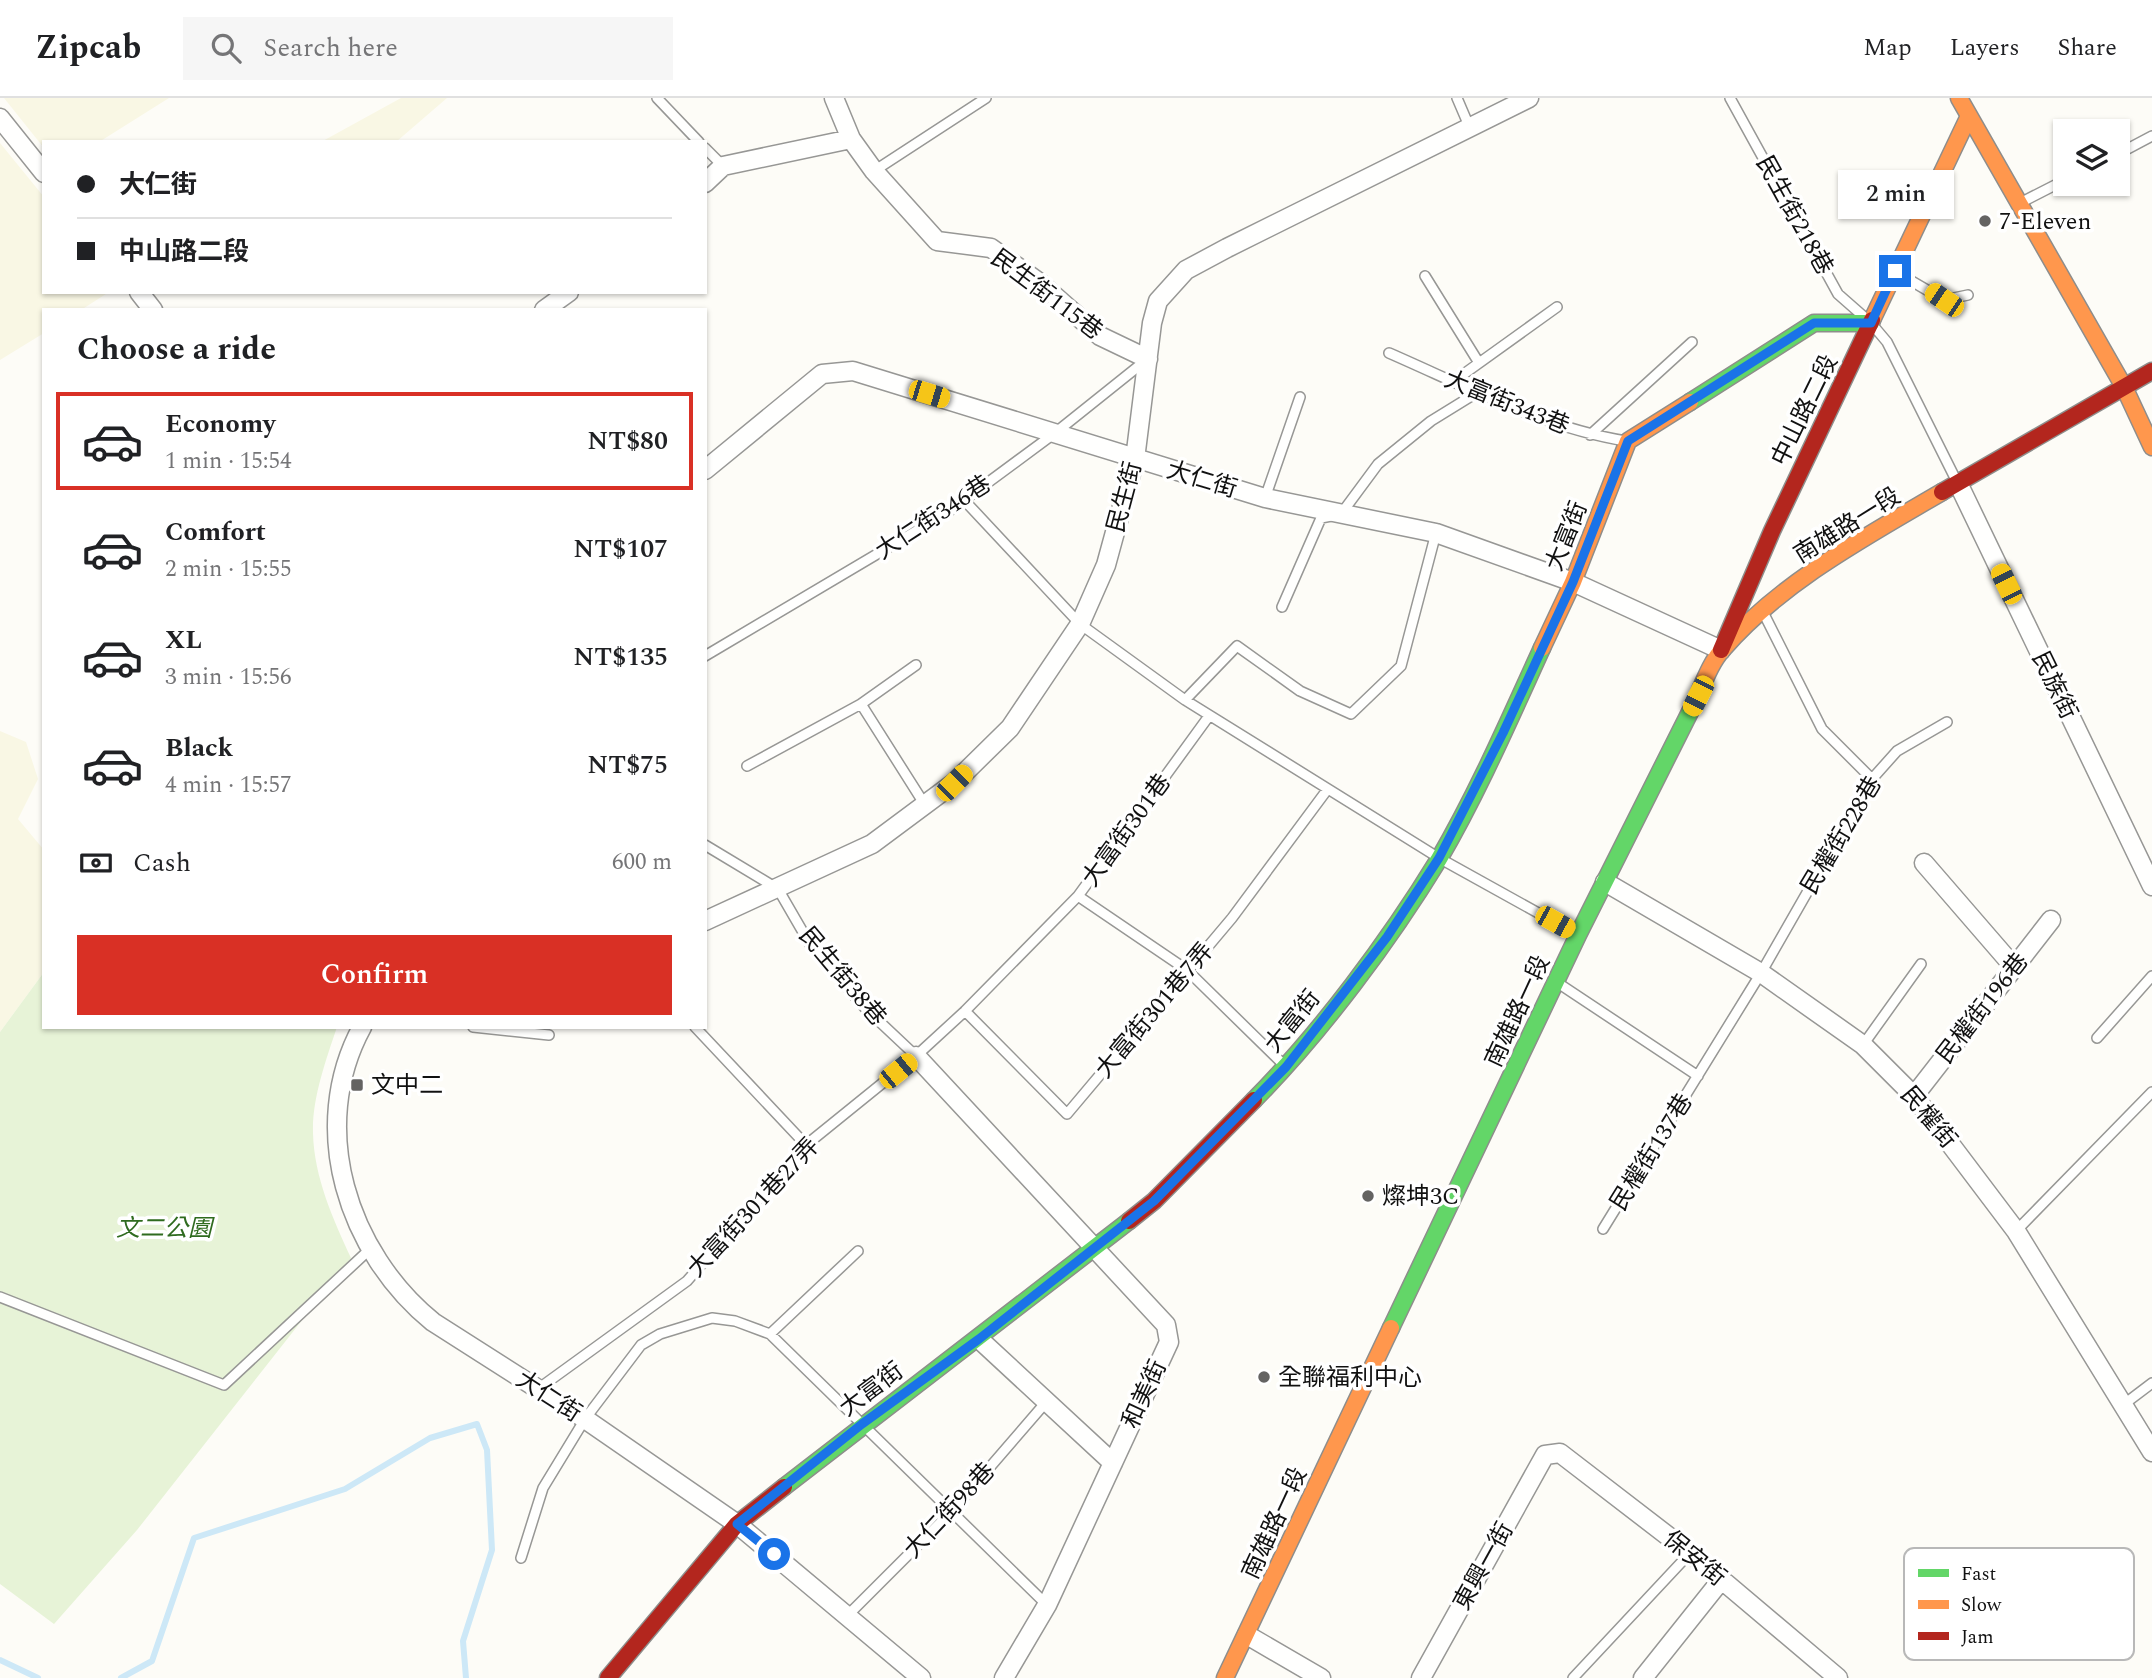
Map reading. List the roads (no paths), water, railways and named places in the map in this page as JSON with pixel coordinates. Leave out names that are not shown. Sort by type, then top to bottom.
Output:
[{"type":"street","name":"民生街115巷","points":[[834,98],[851,139],[874,171],[937,241],[991,248],[1040,283],[1100,336],[1148,359]]},
{"type":"street","name":"民生街","points":[[707,920],[872,844],[954,783],[1010,728],[1080,624],[1106,565],[1135,458],[1152,323],[1158,301],[1186,270],[1529,98]]},
{"type":"street","points":[[1959,98],[2124,387],[2152,447]]},
{"type":"street","name":"中山路二段","points":[[1721,650],[1772,531],[1969,116]]},
{"type":"street","points":[[0,118],[42,170]]},
{"type":"street","points":[[707,181],[723,166],[851,139]]},
{"type":"street","points":[[141,294],[151,308]]},
{"type":"street","points":[[547,308],[566,294]]},
{"type":"street","points":[[1628,441],[1814,323],[1871,323]]},
{"type":"street","name":"大仁街","points":[[707,468],[822,374],[853,371],[1265,498],[1436,533],[1573,582],[1721,650]]},
{"type":"street","name":"南雄路一段","points":[[1225,1678],[1578,934],[1721,650],[1783,593],[1842,553],[2152,371]]},
{"type":"street","name":"大富街","points":[[608,1678],[737,1524],[862,1424],[1095,1250],[1154,1201],[1286,1067],[1387,937],[1439,858],[1503,733],[1573,582],[1628,441]]},
{"type":"street","name":"民族街","points":[[1958,483],[2152,886]]},
{"type":"street","points":[[1924,863],[2014,967]]},
{"type":"street","name":"民權街","points":[[1605,883],[1760,973],[1863,1045],[1914,1096],[2016,1231],[2152,1452]]},
{"type":"street","name":"民權街196巷","points":[[1914,1096],[2051,920]]},
{"type":"street","name":"大仁街","points":[[361,1029],[351,1050],[341,1094],[339,1161],[349,1203],[369,1250],[388,1279],[417,1309],[585,1419],[737,1524],[921,1678]]},
{"type":"street","name":"和美街","points":[[916,1056],[1166,1325],[1169,1342],[1047,1605],[1004,1678]]},
{"type":"street","points":[[979,1339],[1113,1462]]},
{"type":"street","name":"保安街","points":[[1545,1455],[1560,1453],[1690,1552],[1838,1678]]},
{"type":"street","name":"東興一街","points":[[1421,1678],[1545,1455]]},
{"type":"street","points":[[1643,1678],[1722,1580]]},
{"type":"street","points":[[1247,1634],[1321,1678]]},
{"type":"lane","points":[[657,98],[697,140]]},
{"type":"lane","points":[[874,171],[986,98]]},
{"type":"lane","points":[[1457,98],[1469,126]]},
{"type":"lane","name":"民生街218巷","points":[[1730,98],[1838,294],[1871,323],[1887,342],[1958,483]]},
{"type":"lane","points":[[2130,148],[2152,136]]},
{"type":"lane","points":[[707,150],[723,166]]},
{"type":"lane","points":[[2019,204],[2053,186]]},
{"type":"lane","points":[[1895,271],[1944,300],[1968,295]]},
{"type":"lane","points":[[1425,276],[1479,363]]},
{"type":"lane","points":[[1454,381],[1558,306]]},
{"type":"lane","points":[[1590,435],[1692,342]]},
{"type":"lane","name":"大富街343巷","points":[[1389,353],[1478,392],[1590,435],[1628,441]]},
{"type":"lane","name":"大仁街346巷","points":[[707,655],[964,500],[1055,433],[1148,359]]},
{"type":"lane","points":[[1282,607],[1321,518],[1341,514],[1378,464],[1431,421],[1478,392]]},
{"type":"lane","points":[[1265,498],[1300,397]]},
{"type":"lane","points":[[964,500],[1080,624],[1185,700],[1439,858],[1578,934]]},
{"type":"lane","points":[[1185,700],[1237,646],[1300,691],[1351,714],[1401,666],[1436,533]]},
{"type":"lane","points":[[1762,611],[1822,729],[1872,779]]},
{"type":"lane","points":[[747,766],[860,704],[916,665]]},
{"type":"lane","points":[[860,704],[925,805]]},
{"type":"lane","name":"大富街301巷","points":[[1209,716],[1079,896],[1187,970],[1286,1067]]},
{"type":"lane","name":"民權街228巷","points":[[1760,973],[1872,779],[1897,751],[1947,722]]},
{"type":"lane","name":"大富街301巷7弄","points":[[965,1011],[1067,1114],[1232,918],[1326,790]]},
{"type":"lane","points":[[707,846],[778,889]]},
{"type":"lane","name":"民生街38巷","points":[[778,889],[811,946],[865,1008],[916,1056]]},
{"type":"lane","name":"大富街301巷27弄","points":[[538,1389],[687,1280],[806,1145],[916,1056],[965,1011],[1079,896]]},
{"type":"lane","points":[[1863,1045],[1921,964]]},
{"type":"lane","name":"民權街137巷","points":[[1603,1229],[1760,973]]},
{"type":"lane","points":[[2097,1038],[2152,976]]},
{"type":"lane","name":"民權街137巷","points":[[1556,982],[1698,1076]]},
{"type":"lane","points":[[492,1029],[549,1035]]},
{"type":"lane","points":[[697,1029],[806,1145]]},
{"type":"lane","points":[[2016,1231],[2152,1092]]},
{"type":"lane","points":[[0,1297],[224,1385],[369,1250]]},
{"type":"lane","points":[[770,1334],[859,1251]]},
{"type":"lane","points":[[521,1558],[543,1488],[585,1419],[641,1345],[660,1335],[712,1318],[735,1321],[770,1334],[1047,1605]]},
{"type":"lane","points":[[2123,1405],[2152,1383]]},
{"type":"lane","name":"大仁街98巷","points":[[848,1615],[952,1511],[1047,1401]]},
{"type":"lane","points":[[1573,1678],[1690,1552]]},
{"type":"waterway","points":[[121,1678],[152,1661],[194,1538],[345,1489],[430,1438],[477,1424],[487,1450],[492,1550],[463,1641],[466,1678]]},
{"type":"waterway","points":[[0,1660],[38,1678]]},
{"type":"place","name":"7-Eleven","points":[[1985,221]]},
{"type":"place","name":"文中二","points":[[357,1085]]},
{"type":"place","name":"燦坤3C","points":[[1368,1196]]},
{"type":"place","name":"全聯福利中心","points":[[1264,1377]]},
{"type":"park label","name":"文二公園","points":[[164,1228]]}]
